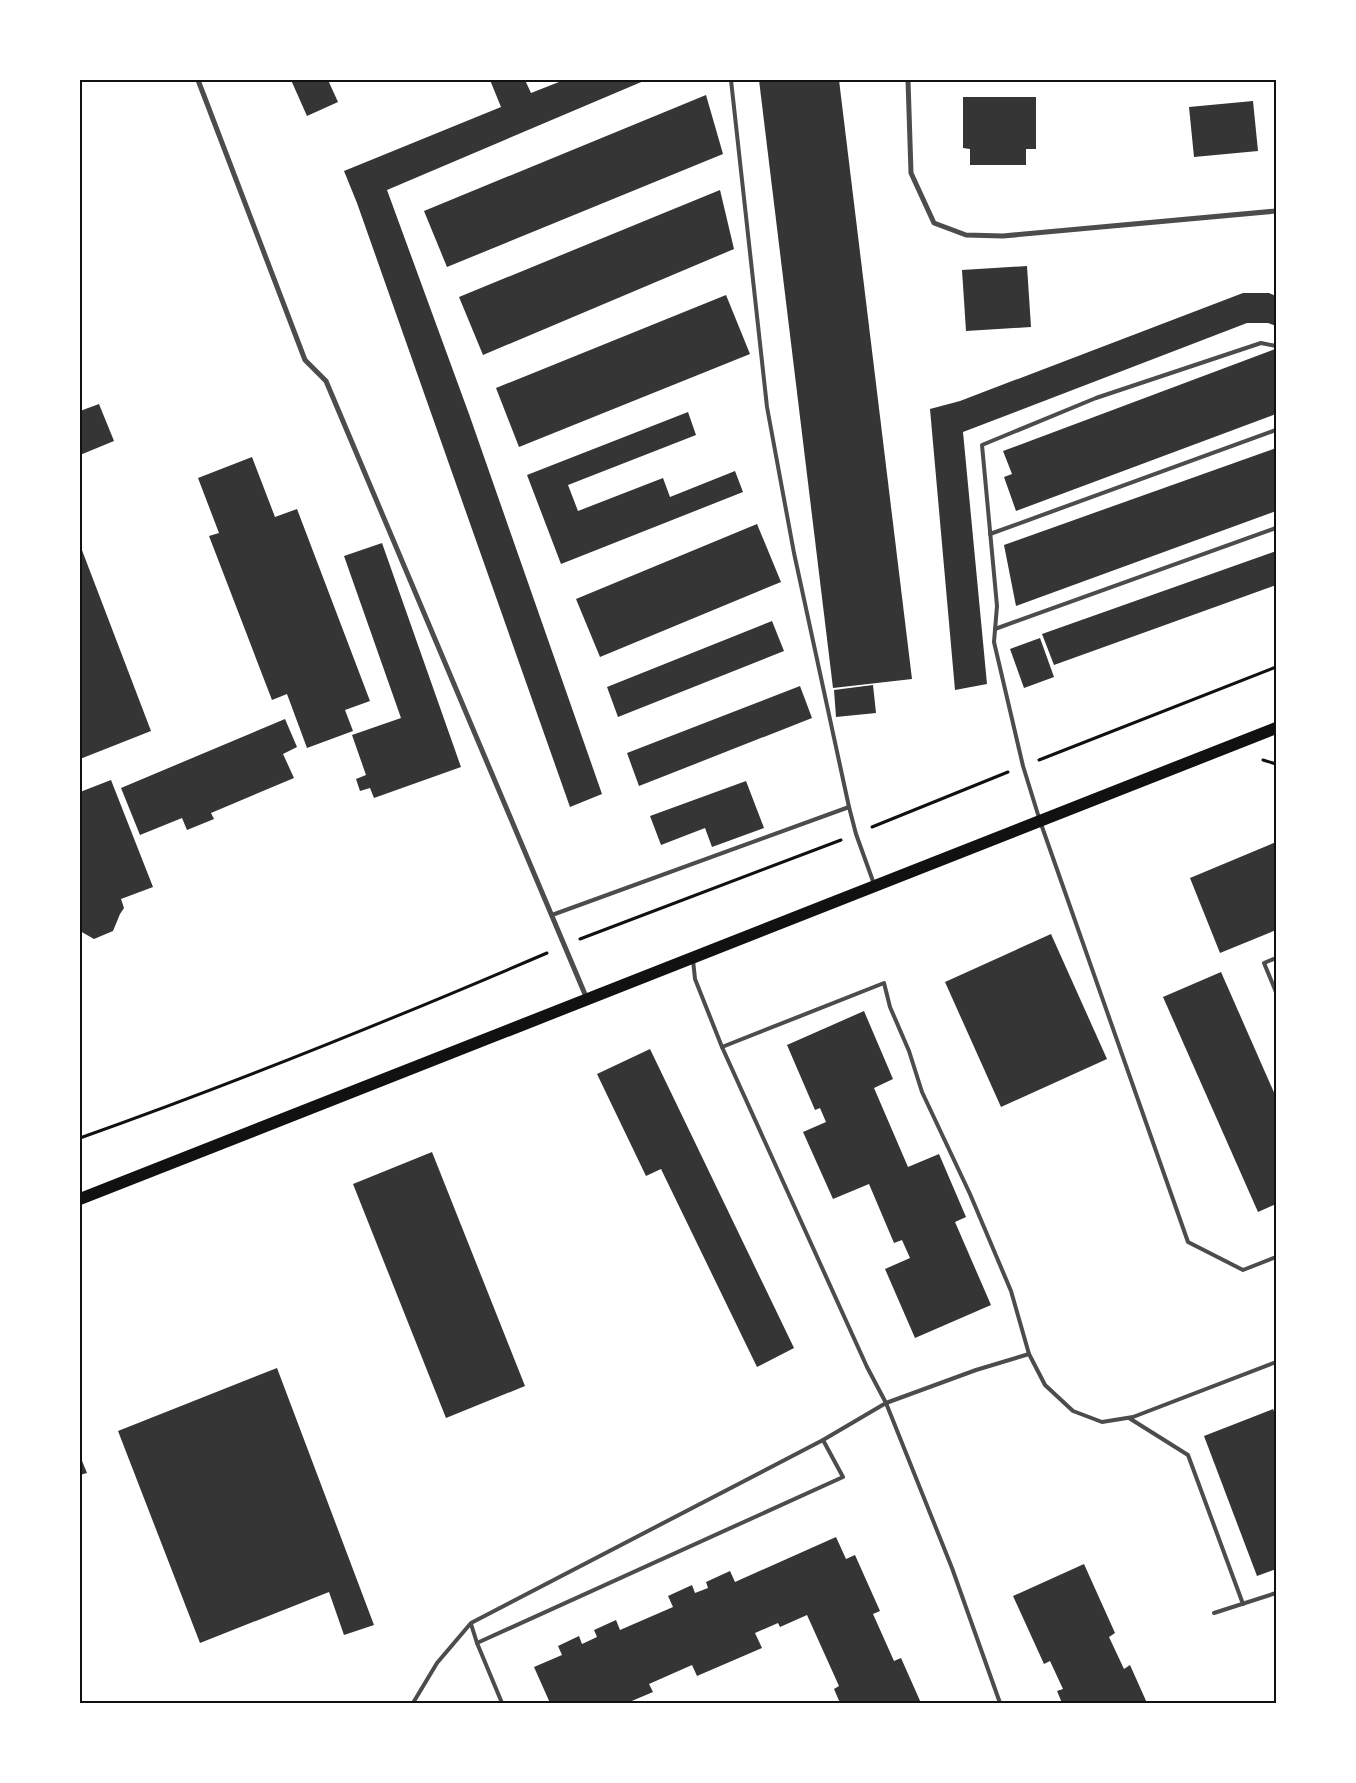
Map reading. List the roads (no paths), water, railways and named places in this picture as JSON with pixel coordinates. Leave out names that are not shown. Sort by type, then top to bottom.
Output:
[{"type":"main road","points":[[80,1199],[1276,728]]},
{"type":"street","points":[[198,80],[305,360],[326,381],[587,999]]},
{"type":"street","points":[[908,80],[911,174],[934,223],[966,235],[1003,236],[1276,211]]},
{"type":"lane","points":[[732,80],[767,407],[794,553],[848,807],[875,886]]},
{"type":"lane","points":[[1276,346],[1261,343],[1106,394],[982,446],[997,606],[994,642],[1023,766],[1040,821],[1188,1242],[1243,1270],[1276,1257]]},
{"type":"lane","points":[[990,534],[1276,430]]},
{"type":"lane","points":[[995,629],[1276,528]]},
{"type":"lane","points":[[552,915],[848,807]]},
{"type":"lane","points":[[693,958],[695,979],[722,1047],[867,1367],[886,1403],[952,1568],[1000,1703]]},
{"type":"lane","points":[[1276,958],[1264,963],[1276,992]]},
{"type":"lane","points":[[722,1047],[884,983],[890,1007],[909,1052],[922,1092],[970,1194],[1011,1291],[1029,1354],[1046,1385],[1072,1411],[1102,1422],[1128,1418],[1276,1362]]},
{"type":"lane","points":[[413,1703],[437,1663],[471,1624],[823,1440],[886,1403],[976,1370],[1029,1354]]},
{"type":"lane","points":[[1128,1418],[1188,1455],[1243,1604]]},
{"type":"lane","points":[[477,1643],[843,1476],[823,1440]]},
{"type":"lane","points":[[1214,1613],[1276,1593]]},
{"type":"lane","points":[[471,1624],[502,1703]]}]
